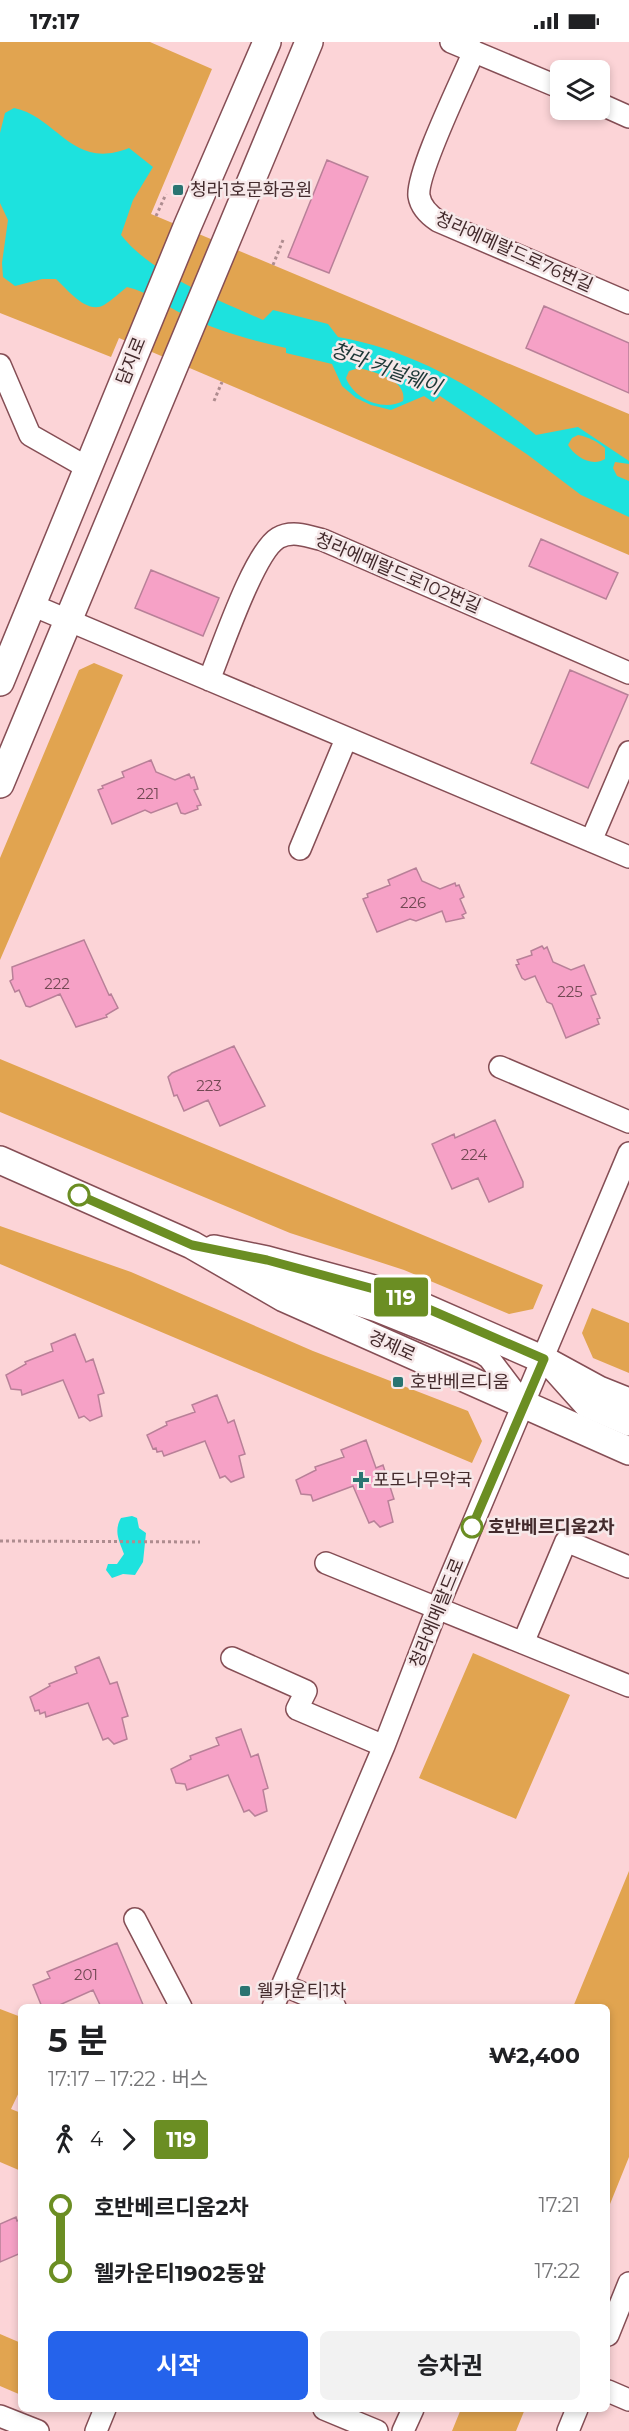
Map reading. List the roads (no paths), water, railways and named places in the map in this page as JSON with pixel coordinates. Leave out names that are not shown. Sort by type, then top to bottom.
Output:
[{"type":"main road","name":"담지로","points":[[0,682],[135,351],[267,42]]},
{"type":"main road","points":[[0,784],[309,42]]},
{"type":"main road","points":[[0,1151],[40,1177]]},
{"type":"main road","name":"경제로","points":[[0,1160],[192,1245],[284,1298],[629,1451]]},
{"type":"main road","points":[[0,1172],[40,1177]]},
{"type":"main road","name":"경제로","points":[[192,1245],[267,1260],[396,1295],[544,1359],[599,1390],[629,1402]]},
{"type":"street","points":[[451,42],[550,83]]},
{"type":"street","name":"청라에메랄드로76번길","points":[[474,51],[423,171],[419,197],[423,207],[438,221],[629,303]]},
{"type":"street","points":[[610,108],[629,117]]},
{"type":"street","points":[[0,365],[30,435],[88,468]]},
{"type":"street","name":"청라에메랄드로102번길","points":[[209,680],[260,558],[278,538],[290,534],[323,540],[629,673]]},
{"type":"street","points":[[32,606],[629,857]]},
{"type":"street","points":[[300,849],[346,739]]},
{"type":"street","points":[[591,841],[629,752]]},
{"type":"street","points":[[500,1067],[629,1122]]},
{"type":"street","name":"청라에메랄드로","points":[[274,2004],[384,1746],[437,1609],[626,1166]]},
{"type":"street","points":[[544,1359],[585,1406],[629,1425]]},
{"type":"street","points":[[523,1643],[566,1541],[629,1567]]},
{"type":"street","points":[[326,1563],[629,1686]]},
{"type":"street","points":[[232,1658],[306,1691],[297,1709],[384,1746]]},
{"type":"street","points":[[135,1919],[179,2004]]},
{"type":"street","points":[[283,1985],[328,2004]]},
{"type":"street","points":[[610,2330],[629,2283]]},
{"type":"street","points":[[610,2392],[629,2400]]},
{"type":"street","points":[[96,2431],[104,2412]]},
{"type":"street","points":[[331,2412],[377,2431]]},
{"type":"street","points":[[403,2431],[412,2412]]},
{"type":"street","points":[[568,2431],[576,2412]]},
{"type":"street","points":[[0,2416],[38,2431]]},
{"type":"water","name":"청라 커널웨이","points":[[14,108],[29,113],[79,148],[93,153],[109,153],[129,148],[153,167],[133,200],[121,235],[150,262],[186,285],[263,320],[273,310],[328,324],[338,337],[392,351],[418,361],[491,402],[536,435],[578,427],[629,461],[629,464],[615,462],[613,468],[617,476],[629,481],[629,517],[581,495],[528,455],[440,396],[433,402],[424,396],[391,410],[371,405],[356,398],[342,386],[332,364],[286,353],[286,348],[209,326],[143,292],[127,287],[104,305],[91,307],[78,300],[56,279],[42,279],[15,286],[3,277],[2,263],[8,220],[0,203],[0,133],[5,113]],"holes":[[[359,368],[395,382],[403,394],[403,401],[387,405],[378,404],[370,402],[355,392],[346,378],[349,371]],[[578,435],[605,448],[605,459],[589,461],[575,453],[568,445],[572,438]]]},
{"type":"water","points":[[132,1516],[137,1518],[139,1528],[146,1533],[143,1562],[135,1575],[123,1574],[112,1578],[106,1570],[108,1564],[117,1564],[124,1554],[118,1537],[119,1523],[121,1518]]},
{"type":"place","name":"청라1호문화공원","points":[[178,190]]},
{"type":"place","name":"호반베르디움","points":[[398,1382]]},
{"type":"place","name":"포도나무약국","points":[[361,1480]]},
{"type":"place","name":"호반베르디움2차","points":[[472,1527]]},
{"type":"place","name":"웰카운티1차","points":[[245,1991]]}]
